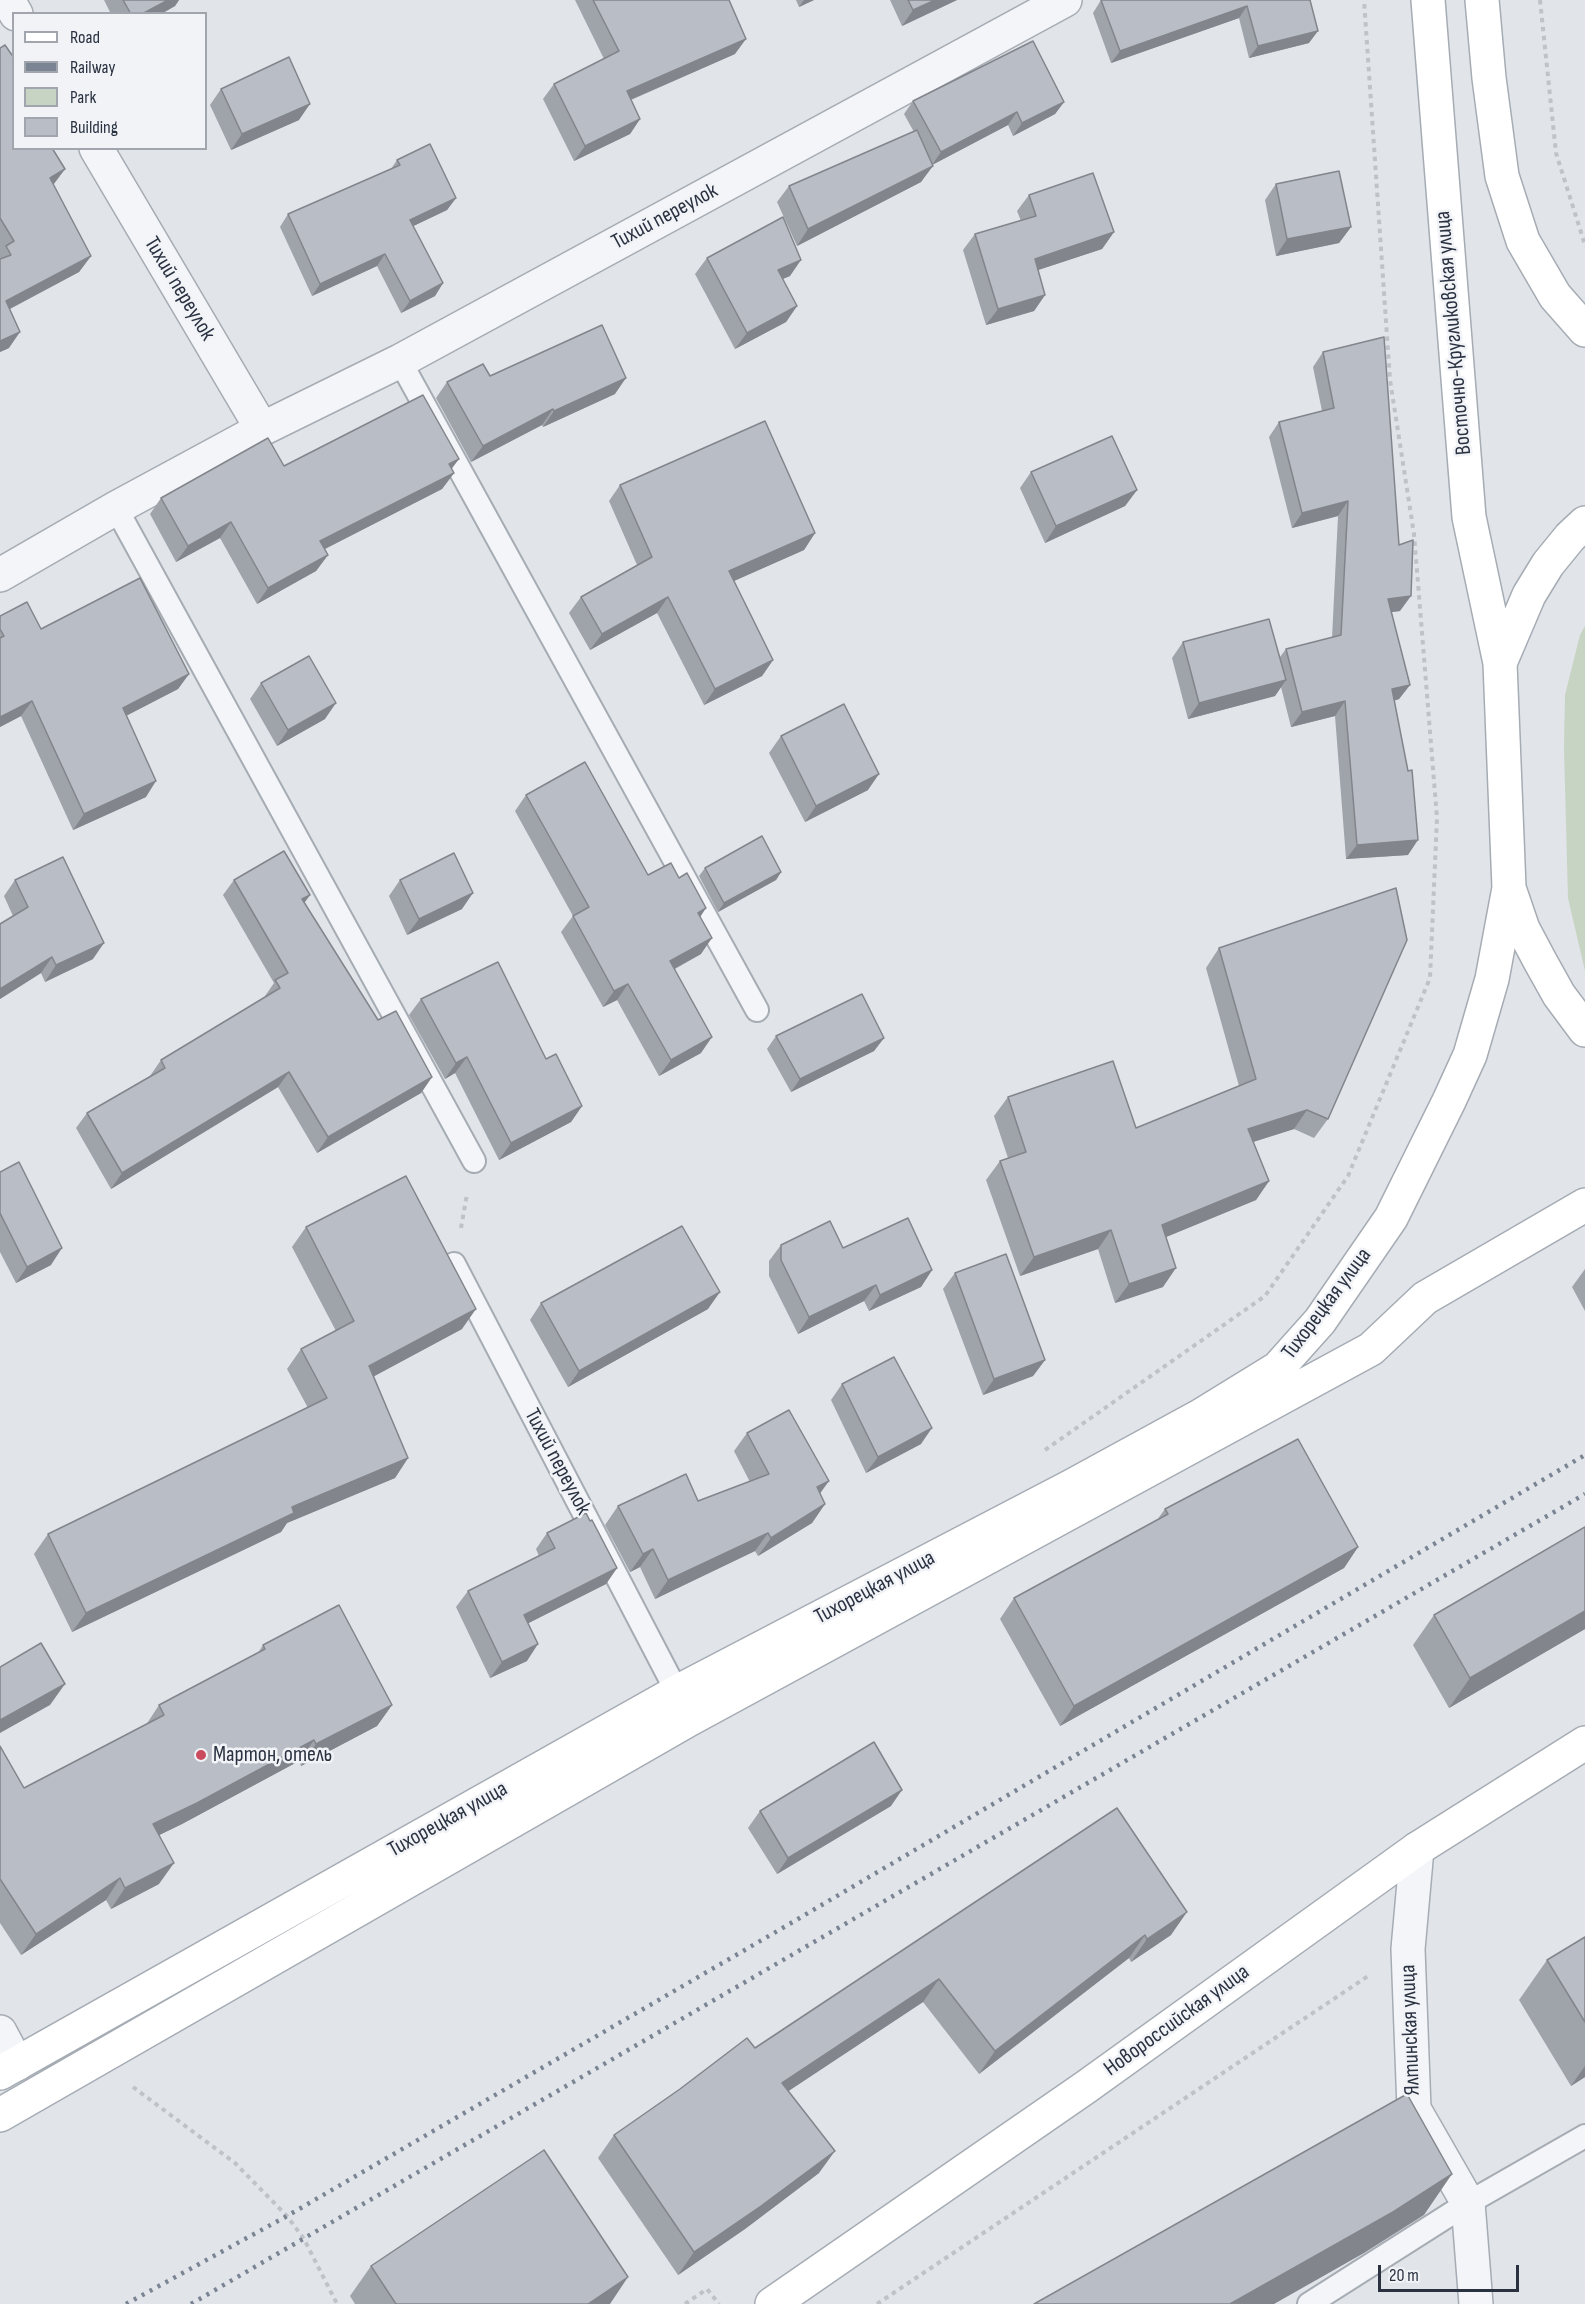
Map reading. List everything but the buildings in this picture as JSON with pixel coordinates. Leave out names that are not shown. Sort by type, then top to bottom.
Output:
[{"type":"main road","name":"Восточно-Кругликовская улица","points":[[1428,0],[1469,518],[1500,663],[1509,888]]},
{"type":"main road","points":[[1482,0],[1489,78],[1502,176],[1523,241],[1555,296],[1585,330]]},
{"type":"main road","points":[[1500,663],[1529,595],[1548,564],[1585,523]]},
{"type":"main road","points":[[1509,888],[1523,929],[1540,961],[1559,995],[1585,1030]]},
{"type":"main road","name":"Тихорецкая улица","points":[[9,2068],[676,1692],[1072,1486],[1200,1416],[1278,1368],[1320,1321],[1391,1218],[1449,1101],[1470,1054],[1492,979],[1509,888]]},
{"type":"main road","name":"Тихорецкая улица","points":[[0,2115],[690,1719],[1371,1349],[1425,1298],[1585,1205]]},
{"type":"main road","name":"Новороссийская улица","points":[[772,2304],[1076,2094],[1417,1849],[1585,1743]]},
{"type":"street","name":"Тихий переулок","points":[[0,575],[116,508],[262,429],[400,361],[1065,0]]},
{"type":"street","name":"Тихий переулок","points":[[97,150],[262,429]]},
{"type":"street","name":"Ялтинская улица","points":[[1417,1849],[1408,1949],[1414,2109],[1468,2203],[1476,2304]]},
{"type":"street","points":[[0,2032],[9,2068]]},
{"type":"lane","points":[[400,361],[757,1010]]},
{"type":"lane","points":[[116,508],[474,1161]]},
{"type":"lane","name":"Тихий переулок","points":[[454,1264],[676,1692]]},
{"type":"lane","points":[[1310,2304],[1468,2203],[1585,2136]]},
{"type":"path","points":[[1038,1455],[1265,1296],[1348,1176],[1430,978],[1437,818],[1414,534],[1390,380],[1364,0]]},
{"type":"path","points":[[1540,0],[1556,153],[1585,245]]},
{"type":"path","points":[[454,1264],[474,1161]]},
{"type":"path","points":[[877,2304],[1408,1949]]},
{"type":"path","points":[[132,2086],[235,2163],[287,2216],[303,2239],[337,2304]]},
{"type":"path","points":[[685,2304],[707,2289],[719,2304]]},
{"type":"green space","points":[[1585,626],[1585,971],[1568,898],[1564,749],[1565,695],[1580,635]]},
{"type":"railway","points":[[126,2304],[287,2216],[786,1926],[1585,1455]]},
{"type":"railway","points":[[191,2304],[1585,1494]]},
{"type":"place","name":"Мартон, отель","points":[[201,1755]]}]
